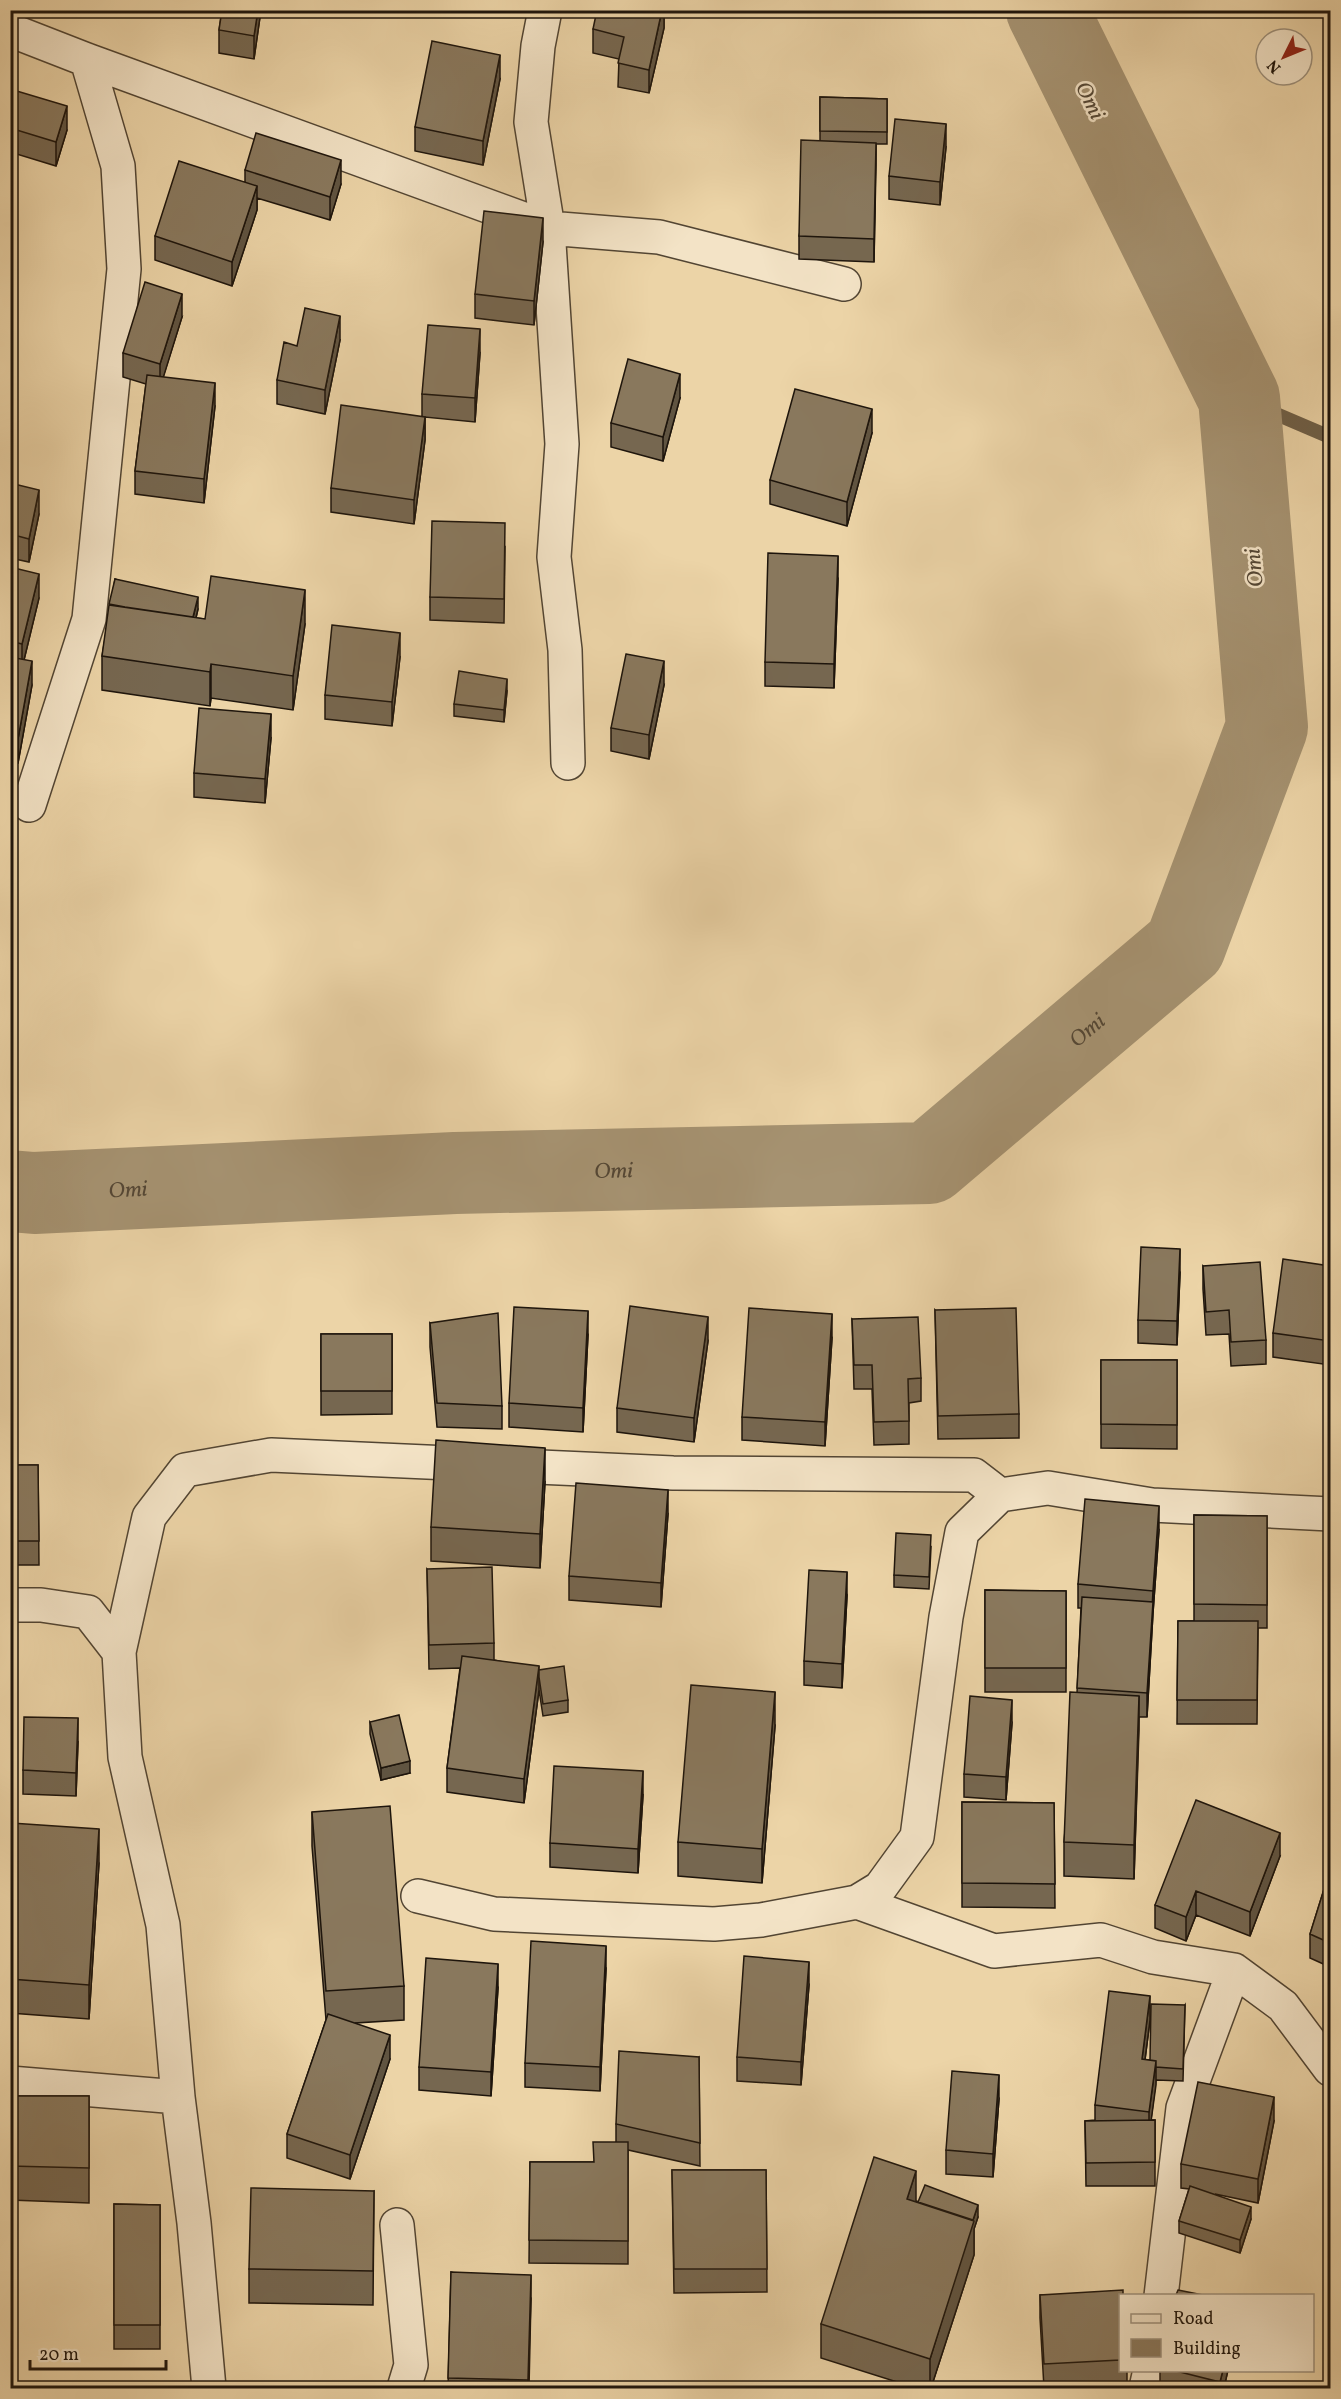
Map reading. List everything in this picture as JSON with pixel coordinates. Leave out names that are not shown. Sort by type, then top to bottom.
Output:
[{"type":"street","points":[[545,10],[538,46],[531,122],[548,228],[562,444],[554,557],[565,650],[568,763]]},
{"type":"street","points":[[10,30],[548,228],[659,237],[844,284]]},
{"type":"street","points":[[28,805],[88,619],[124,269],[118,166],[87,60]]},
{"type":"street","points":[[209,2388],[162,1925],[125,1757],[119,1652],[149,1516],[185,1470],[271,1455],[673,1473],[974,1475],[1000,1495]]},
{"type":"street","points":[[418,1896],[494,1914],[714,1924],[761,1920],[857,1902],[880,1888],[917,1837],[946,1617],[974,1475]]},
{"type":"street","points":[[962,1532],[1000,1495],[1048,1488],[1152,1505],[1330,1514]]},
{"type":"street","points":[[10,1605],[41,1605],[88,1612],[119,1652]]},
{"type":"street","points":[[857,1902],[994,1951],[1101,1940],[1153,1957],[1234,1970],[1283,2006],[1330,2069]]},
{"type":"street","points":[[1161,2294],[1182,2108],[1234,1970]]},
{"type":"street","points":[[10,2083],[178,2097]]},
{"type":"street","points":[[397,2225],[411,2365],[404,2388]]},
{"type":"street","points":[[1146,2388],[1150,2372]]},
{"type":"building","points":[[222,10],[258,10],[254,36],[219,30]]},
{"type":"building","points":[[597,10],[662,10],[649,70],[618,63],[624,37],[593,29]]},
{"type":"building","points":[[432,41],[500,55],[483,141],[415,127]]},
{"type":"building","points":[[10,89],[67,106],[56,142],[10,128]]},
{"type":"building","points":[[820,97],[887,99],[887,132],[820,131]]},
{"type":"building","points":[[895,119],[946,124],[940,182],[889,176]]},
{"type":"building","points":[[256,133],[341,160],[330,197],[245,170]]},
{"type":"building","points":[[801,140],[876,143],[874,239],[799,236]]},
{"type":"building","points":[[179,161],[257,186],[232,262],[155,236]]},
{"type":"building","points":[[484,211],[543,218],[534,301],[475,294]]},
{"type":"building","points":[[145,282],[182,294],[160,364],[123,353]]},
{"type":"building","points":[[305,308],[340,316],[325,390],[277,380],[284,342],[297,346]]},
{"type":"building","points":[[428,325],[480,329],[475,398],[422,394]]},
{"type":"building","points":[[628,359],[680,374],[663,437],[611,423]]},
{"type":"building","points":[[147,375],[215,383],[204,479],[135,471]]},
{"type":"building","points":[[795,389],[872,409],[847,502],[770,480]]},
{"type":"building","points":[[341,405],[425,417],[414,500],[331,488]]},
{"type":"building","points":[[10,483],[39,490],[29,539],[10,534]]},
{"type":"building","points":[[432,521],[505,523],[504,599],[430,597]]},
{"type":"building","points":[[768,553],[838,556],[834,664],[765,662]]},
{"type":"building","points":[[10,567],[39,574],[22,644],[10,641]]},
{"type":"building","points":[[211,576],[305,590],[293,676],[211,664],[210,672],[102,656],[109,605],[205,619]]},
{"type":"building","points":[[115,579],[198,597],[193,617],[109,604]]},
{"type":"building","points":[[332,625],[400,633],[392,702],[325,695]]},
{"type":"building","points":[[626,654],[664,661],[649,735],[611,728]]},
{"type":"building","points":[[10,657],[32,661],[18,739],[10,738]]},
{"type":"building","points":[[459,671],[507,679],[504,710],[454,704]]},
{"type":"building","points":[[199,708],[271,714],[265,779],[194,773]]},
{"type":"building","points":[[1141,1247],[1180,1249],[1177,1321],[1138,1320]]},
{"type":"building","points":[[1283,1259],[1330,1266],[1330,1341],[1273,1333]]},
{"type":"building","points":[[1260,1262],[1266,1340],[1231,1342],[1229,1310],[1206,1312],[1203,1266]]},
{"type":"building","points":[[630,1306],[708,1317],[694,1418],[617,1408]]},
{"type":"building","points":[[514,1307],[588,1311],[583,1408],[509,1403]]},
{"type":"building","points":[[749,1308],[832,1314],[825,1422],[742,1417]]},
{"type":"building","points":[[1016,1308],[1019,1414],[938,1416],[935,1310]]},
{"type":"building","points":[[498,1313],[502,1406],[437,1403],[430,1323]]},
{"type":"building","points":[[918,1317],[921,1378],[908,1379],[909,1421],[874,1422],[872,1365],[854,1365],[852,1319]]},
{"type":"building","points":[[321,1334],[392,1334],[392,1391],[321,1391]]},
{"type":"building","points":[[1101,1360],[1177,1360],[1177,1425],[1101,1424]]},
{"type":"building","points":[[436,1440],[545,1448],[540,1534],[431,1527]]},
{"type":"building","points":[[10,1465],[38,1465],[39,1541],[10,1541]]},
{"type":"building","points":[[576,1483],[668,1490],[661,1583],[569,1576]]},
{"type":"building","points":[[1085,1499],[1159,1506],[1153,1591],[1078,1584]]},
{"type":"building","points":[[1194,1515],[1267,1516],[1267,1605],[1194,1604]]},
{"type":"building","points":[[896,1533],[931,1535],[929,1577],[894,1575]]},
{"type":"building","points":[[492,1567],[494,1643],[429,1645],[427,1569]]},
{"type":"building","points":[[809,1570],[847,1572],[842,1664],[804,1661]]},
{"type":"building","points":[[985,1590],[1066,1591],[1066,1668],[985,1668]]},
{"type":"building","points":[[1082,1597],[1153,1602],[1147,1693],[1077,1688]]},
{"type":"building","points":[[1178,1621],[1258,1621],[1257,1700],[1177,1700]]},
{"type":"building","points":[[462,1656],[539,1666],[524,1779],[447,1768]]},
{"type":"building","points":[[564,1666],[568,1700],[543,1704],[539,1670]]},
{"type":"building","points":[[691,1685],[775,1692],[762,1849],[678,1842]]},
{"type":"building","points":[[1070,1692],[1139,1696],[1134,1845],[1064,1842]]},
{"type":"building","points":[[970,1696],[1012,1700],[1006,1777],[964,1774]]},
{"type":"building","points":[[399,1715],[410,1761],[381,1768],[370,1722]]},
{"type":"building","points":[[24,1717],[78,1718],[76,1773],[23,1770]]},
{"type":"building","points":[[554,1766],[643,1771],[638,1849],[550,1843]]},
{"type":"building","points":[[1196,1800],[1280,1833],[1250,1912],[1196,1891],[1186,1917],[1155,1905]]},
{"type":"building","points":[[962,1802],[1054,1803],[1055,1884],[962,1883]]},
{"type":"building","points":[[390,1806],[404,1986],[326,1991],[312,1812]]},
{"type":"building","points":[[11,1823],[99,1829],[89,1985],[10,1979]]},
{"type":"building","points":[[1330,1870],[1330,1943],[1310,1934]]},
{"type":"building","points":[[531,1941],[606,1946],[600,2067],[525,2063]]},
{"type":"building","points":[[744,1956],[809,1962],[801,2062],[737,2057]]},
{"type":"building","points":[[426,1958],[498,1964],[491,2072],[419,2067]]},
{"type":"building","points":[[1109,1991],[1150,1996],[1142,2059],[1156,2061],[1149,2112],[1095,2105]]},
{"type":"building","points":[[1151,2004],[1185,2005],[1183,2069],[1156,2067],[1156,2061],[1150,2060]]},
{"type":"building","points":[[328,2014],[390,2035],[350,2155],[287,2134]]},
{"type":"building","points":[[619,2051],[699,2057],[700,2143],[616,2124]]},
{"type":"building","points":[[952,2071],[999,2075],[993,2154],[946,2150]]},
{"type":"building","points":[[1198,2082],[1274,2097],[1258,2179],[1181,2164]]},
{"type":"building","points":[[10,2096],[89,2096],[89,2168],[10,2166]]},
{"type":"building","points":[[1155,2120],[1155,2162],[1086,2163],[1085,2121]]},
{"type":"building","points":[[593,2142],[628,2142],[628,2241],[529,2240],[530,2162],[594,2162]]},
{"type":"building","points":[[874,2157],[916,2171],[907,2199],[974,2221],[930,2359],[821,2324]]},
{"type":"building","points":[[672,2170],[766,2170],[767,2269],[674,2269]]},
{"type":"building","points":[[925,2185],[978,2205],[973,2220],[918,2202]]},
{"type":"building","points":[[1190,2186],[1251,2207],[1240,2240],[1179,2221]]},
{"type":"building","points":[[251,2188],[374,2191],[373,2271],[249,2269]]},
{"type":"building","points":[[114,2204],[160,2205],[160,2325],[114,2325]]},
{"type":"building","points":[[451,2272],[531,2275],[528,2380],[448,2378]]},
{"type":"building","points":[[1123,2290],[1123,2294],[1119,2294],[1119,2360],[1044,2364],[1040,2295]]},
{"type":"building","points":[[1178,2290],[1198,2294],[1176,2294]]},
{"type":"building","points":[[1180,2372],[1222,2372],[1220,2382]]},
{"type":"waterway","name":"Omi","points":[[10,1191],[34,1193],[455,1173],[929,1163],[1185,946],[1267,727],[1239,398],[1047,10]]},
{"type":"waterway","points":[[1239,398],[1330,437]]}]
